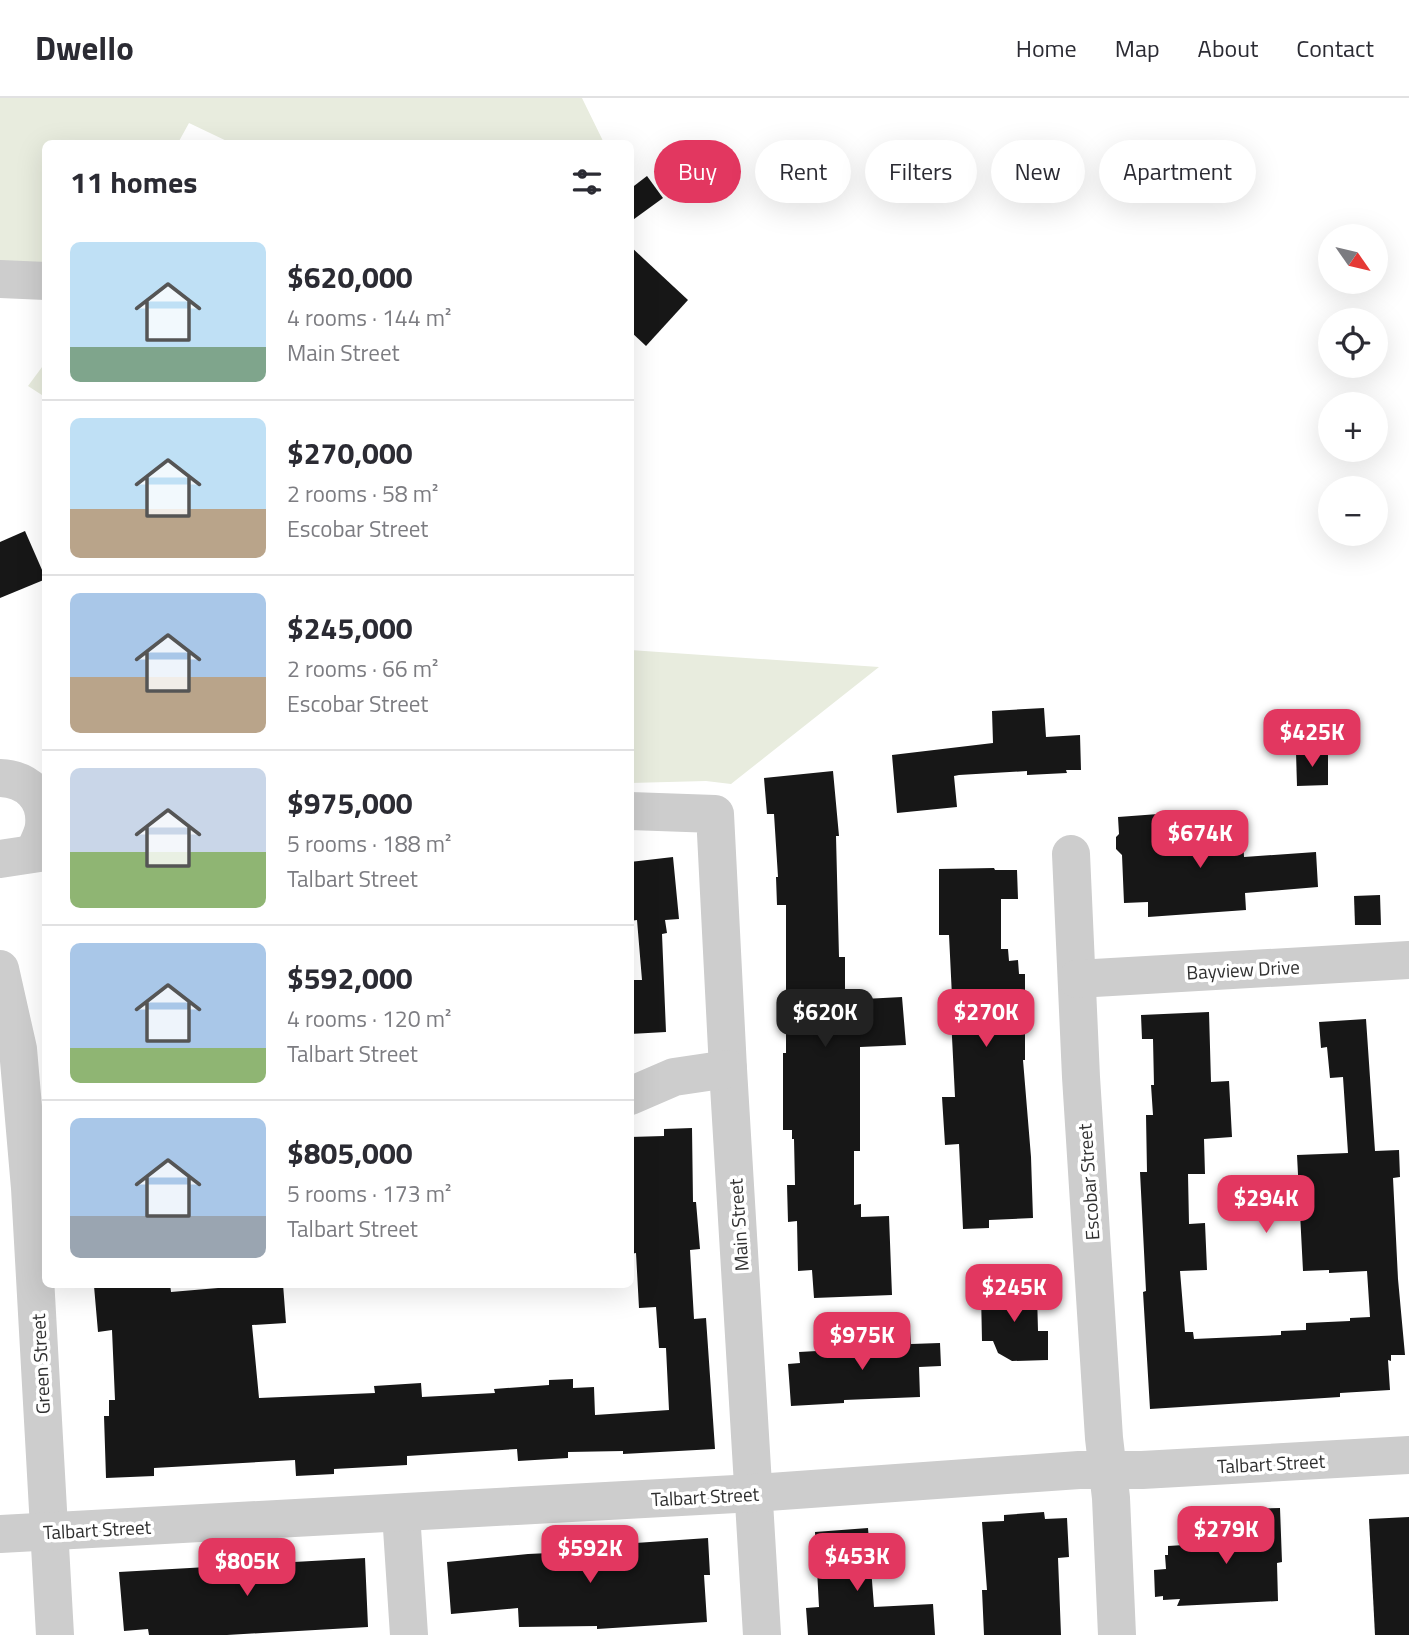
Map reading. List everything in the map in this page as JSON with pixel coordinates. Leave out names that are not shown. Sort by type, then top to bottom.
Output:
[{"type":"street","points":[[0,279],[42,281]]},
{"type":"street","points":[[0,778],[13,778],[32,788],[42,807]]},
{"type":"street","name":"Main Street","points":[[634,811],[715,814],[762,1635]]},
{"type":"street","points":[[27,855],[42,830]]},
{"type":"street","name":"Escobar Street","points":[[1071,854],[1081,1077],[1117,1635]]},
{"type":"street","name":"Bayview Drive","points":[[1077,979],[1409,960]]},
{"type":"street","name":"Green Street","points":[[0,969],[18,1049],[55,1635]]},
{"type":"street","points":[[634,1094],[674,1077],[728,1069]]},
{"type":"street","name":"Talbart Street","points":[[0,1534],[1409,1455]]},
{"type":"street","points":[[401,1513],[409,1635]]},
{"type":"shaded area","points":[[0,98],[582,98],[603,140],[225,140],[189,123],[180,140],[42,140],[42,281],[0,279]]},
{"type":"shaded area","points":[[42,367],[42,395],[28,386]]},
{"type":"shaded area","points":[[634,650],[879,667],[731,784],[706,781],[634,783]]},
{"type":"building","points":[[647,176],[654,186],[654,203],[656,203],[634,219],[634,186]]},
{"type":"building","points":[[634,250],[688,300],[646,346],[634,335]]},
{"type":"building","points":[[25,531],[42,570],[42,581],[0,598],[0,542]]},
{"type":"building","points":[[1044,708],[1046,737],[1080,735],[1081,770],[1027,775],[1027,771],[954,776],[957,807],[897,813],[892,755],[993,743],[992,711]]},
{"type":"building","points":[[1296,752],[1328,752],[1328,785],[1297,786]]},
{"type":"building","points":[[833,771],[839,836],[836,836],[839,957],[845,957],[845,1000],[902,997],[906,1045],[860,1047],[860,1151],[854,1151],[854,1205],[861,1204],[861,1217],[889,1216],[892,1295],[814,1298],[812,1270],[798,1271],[797,1221],[788,1222],[787,1185],[795,1185],[794,1139],[792,1130],[783,1130],[786,905],[777,905],[774,814],[767,814],[764,778]]},
{"type":"building","points":[[1172,813],[1174,841],[1243,838],[1244,857],[1316,852],[1318,887],[1245,893],[1246,910],[1148,917],[1148,902],[1124,903],[1122,855],[1116,849],[1118,817]]},
{"type":"building","points":[[673,857],[679,919],[665,920],[667,933],[662,934],[666,1032],[634,1034],[634,980],[642,980],[637,920],[634,920],[634,862]]},
{"type":"building","points":[[939,869],[1017,870],[1018,899],[1001,899],[1001,949],[1008,949],[1009,961],[1018,960],[1019,974],[1025,974],[1023,1060],[1033,1218],[989,1220],[989,1228],[963,1229],[959,1144],[945,1145],[942,1097],[955,1097],[949,935],[939,935]]},
{"type":"building","points":[[1380,895],[1381,925],[1355,925],[1354,896]]},
{"type":"building","points":[[1209,1012],[1211,1082],[1229,1081],[1232,1137],[1204,1139],[1205,1174],[1188,1174],[1189,1224],[1205,1223],[1207,1270],[1180,1271],[1185,1332],[1193,1332],[1194,1339],[1281,1335],[1281,1331],[1306,1330],[1306,1323],[1350,1321],[1350,1318],[1370,1317],[1367,1271],[1303,1271],[1297,1155],[1348,1153],[1343,1077],[1330,1078],[1327,1047],[1321,1048],[1319,1022],[1366,1019],[1375,1151],[1399,1150],[1400,1177],[1393,1178],[1405,1355],[1391,1355],[1391,1361],[1388,1360],[1390,1390],[1340,1393],[1340,1397],[1150,1409],[1140,1172],[1147,1172],[1146,1115],[1153,1115],[1153,1039],[1142,1039],[1141,1015]]},
{"type":"building","points":[[692,1128],[693,1202],[696,1202],[700,1249],[690,1250],[694,1319],[706,1318],[715,1449],[623,1454],[623,1451],[568,1452],[568,1458],[518,1461],[517,1449],[407,1456],[407,1465],[334,1469],[334,1474],[296,1476],[295,1460],[154,1468],[154,1476],[106,1478],[104,1416],[109,1416],[109,1400],[115,1400],[112,1330],[98,1332],[94,1288],[170,1288],[171,1292],[218,1288],[283,1288],[286,1323],[252,1325],[259,1398],[375,1393],[374,1386],[421,1383],[422,1397],[495,1393],[494,1389],[549,1385],[549,1380],[573,1379],[573,1388],[594,1387],[595,1415],[669,1410],[666,1348],[659,1348],[656,1307],[639,1308],[634,1253],[634,1137],[664,1136],[664,1129]]},
{"type":"building","points":[[1029,1283],[1029,1294],[1037,1294],[1038,1331],[1048,1331],[1048,1360],[1012,1361],[998,1353],[993,1341],[982,1341],[981,1293],[1004,1292],[1004,1284]]},
{"type":"building","points":[[910,1331],[911,1344],[940,1343],[941,1366],[919,1367],[920,1397],[844,1400],[844,1403],[791,1406],[788,1364],[800,1363],[799,1352],[881,1346],[881,1333]]},
{"type":"building","points":[[1280,1508],[1282,1562],[1277,1563],[1278,1601],[1177,1606],[1180,1599],[1163,1600],[1163,1596],[1155,1597],[1154,1570],[1166,1569],[1165,1555],[1168,1555],[1168,1546],[1184,1545],[1184,1542],[1244,1539],[1244,1509]]},
{"type":"building","points":[[1044,1512],[1045,1519],[1067,1518],[1069,1557],[1058,1558],[1061,1635],[984,1635],[982,1590],[987,1590],[982,1522],[1004,1521],[1004,1515]]},
{"type":"building","points":[[1409,1517],[1409,1635],[1375,1635],[1369,1519]]},
{"type":"building","points":[[868,1528],[874,1607],[933,1604],[935,1635],[808,1635],[806,1608],[819,1607],[815,1532]]},
{"type":"building","points":[[708,1538],[710,1575],[704,1575],[707,1622],[597,1629],[597,1626],[519,1627],[518,1608],[451,1614],[447,1562],[592,1551],[592,1546]]},
{"type":"building","points":[[365,1558],[368,1627],[227,1635],[149,1635],[148,1629],[124,1631],[119,1572]]}]
